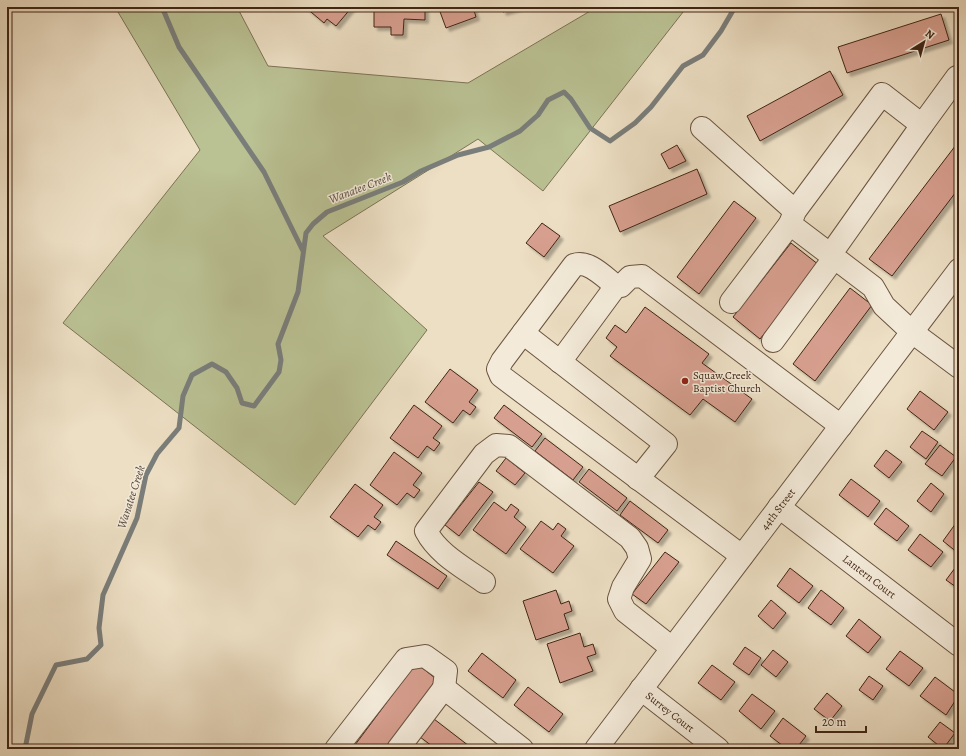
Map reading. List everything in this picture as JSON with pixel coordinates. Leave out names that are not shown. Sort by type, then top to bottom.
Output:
[{"type":"street","points":[[773,341],[922,125],[957,77]]},
{"type":"street","points":[[731,302],[882,94],[922,125]]},
{"type":"street","points":[[702,128],[832,256],[873,287],[884,306],[912,332],[959,367]]},
{"type":"street","points":[[742,556],[501,376],[498,369],[574,265],[581,263],[587,264],[616,286],[621,286],[630,277],[642,276],[841,426]]},
{"type":"street","name":"44th Street","points":[[596,749],[959,270]]},
{"type":"street","points":[[560,362],[616,286]]},
{"type":"street","points":[[523,333],[666,444],[638,479]]},
{"type":"street","points":[[484,582],[440,551],[426,531],[484,454],[496,445],[509,446],[630,538],[637,548],[640,559],[623,587],[619,599],[625,611],[672,648]]},
{"type":"street","name":"Lantern Court","points":[[780,507],[959,645]]},
{"type":"street","points":[[336,749],[406,659],[425,656],[446,670],[444,688],[398,749]]},
{"type":"street","points":[[444,688],[522,749]]},
{"type":"street","name":"Surrey Court","points":[[641,689],[718,749]]},
{"type":"green space","points":[[115,7],[237,7],[268,66],[468,83],[597,7],[687,7],[543,191],[478,139],[323,236],[427,330],[295,505],[63,323],[200,150]]},
{"type":"building","points":[[305,7],[352,7],[336,26],[327,19],[324,23]]},
{"type":"building","points":[[374,7],[425,7],[425,20],[404,19],[403,35],[391,35],[391,27],[374,27]]},
{"type":"building","points":[[444,7],[473,7],[476,17],[446,28],[439,9]]},
{"type":"building","points":[[502,7],[519,7],[503,12]]},
{"type":"building","points":[[941,14],[949,40],[847,73],[838,47]]},
{"type":"building","points":[[830,71],[843,95],[760,141],[747,116]]},
{"type":"building","points":[[959,141],[959,188],[892,276],[869,259]]},
{"type":"building","points":[[677,145],[686,161],[669,169],[661,154]]},
{"type":"building","points":[[697,169],[707,194],[620,232],[609,206]]},
{"type":"building","points":[[734,201],[756,218],[699,294],[677,277]]},
{"type":"building","points":[[542,223],[560,236],[544,257],[526,243]]},
{"type":"building","points":[[791,243],[819,265],[760,339],[733,317]]},
{"type":"building","points":[[850,288],[872,305],[815,381],[793,364]]},
{"type":"building","name":"Squaw Creek Baptist Church","points":[[645,307],[709,354],[702,363],[752,399],[735,422],[703,399],[690,415],[610,356],[617,347],[606,338],[615,325],[626,333]]},
{"type":"building","points":[[450,369],[478,390],[469,402],[476,407],[470,415],[463,410],[453,423],[425,402]]},
{"type":"building","points":[[920,391],[948,412],[934,430],[907,409]]},
{"type":"building","points":[[414,405],[442,426],[433,438],[440,443],[434,451],[427,446],[418,458],[390,438]]},
{"type":"building","points":[[504,405],[542,434],[532,447],[494,418]]},
{"type":"building","points":[[922,431],[938,442],[926,459],[910,447]]},
{"type":"building","points":[[545,438],[583,467],[573,480],[535,451]]},
{"type":"building","points":[[940,445],[956,457],[942,476],[925,464]]},
{"type":"building","points":[[886,450],[902,462],[889,478],[874,466]]},
{"type":"building","points":[[394,452],[422,473],[413,485],[420,490],[414,498],[407,493],[397,505],[370,485]]},
{"type":"building","points":[[506,458],[525,473],[515,485],[496,471]]},
{"type":"building","points":[[589,469],[627,498],[617,511],[579,482]]},
{"type":"building","points":[[851,479],[880,501],[868,517],[839,495]]},
{"type":"building","points":[[479,482],[493,492],[459,536],[445,525]]},
{"type":"building","points":[[931,483],[944,494],[931,512],[917,501]]},
{"type":"building","points":[[355,484],[383,505],[374,517],[381,522],[375,530],[368,525],[358,537],[330,517]]},
{"type":"building","points":[[630,501],[668,530],[658,543],[620,515]]},
{"type":"building","points":[[494,502],[506,511],[511,504],[519,510],[514,517],[526,527],[506,554],[473,530]]},
{"type":"building","points":[[886,508],[909,526],[897,541],[874,524]]},
{"type":"building","points":[[541,521],[553,530],[558,523],[566,529],[561,536],[574,546],[553,573],[520,549]]},
{"type":"building","points":[[956,523],[959,526],[958,553],[943,541]]},
{"type":"building","points":[[920,534],[943,552],[931,567],[908,550]]},
{"type":"building","points":[[396,541],[447,576],[438,589],[387,555]]},
{"type":"building","points":[[665,552],[679,562],[646,604],[632,594]]},
{"type":"building","points":[[958,564],[959,565],[959,589],[946,580]]},
{"type":"building","points":[[790,568],[813,586],[799,603],[777,586]]},
{"type":"building","points":[[556,590],[561,604],[569,601],[572,611],[564,614],[569,629],[536,640],[523,601]]},
{"type":"building","points":[[821,590],[844,608],[831,625],[808,608]]},
{"type":"building","points":[[771,600],[786,613],[773,629],[758,616]]},
{"type":"building","points":[[859,619],[881,637],[868,653],[846,636]]},
{"type":"building","points":[[580,633],[584,647],[593,644],[596,654],[587,657],[593,671],[560,683],[547,644]]},
{"type":"building","points":[[745,647],[761,658],[749,675],[733,664]]},
{"type":"building","points":[[773,650],[788,662],[776,677],[761,665]]},
{"type":"building","points":[[900,651],[923,668],[909,686],[886,669]]},
{"type":"building","points":[[482,653],[516,680],[503,698],[468,671]]},
{"type":"building","points":[[416,663],[440,682],[390,749],[352,749]]},
{"type":"building","points":[[712,665],[735,682],[721,700],[698,683]]},
{"type":"building","points":[[869,676],[883,686],[873,700],[859,690]]},
{"type":"building","points":[[935,677],[959,695],[946,715],[920,696]]},
{"type":"building","points":[[528,687],[563,714],[549,732],[514,705]]},
{"type":"building","points":[[827,693],[842,706],[830,721],[814,709]]},
{"type":"building","points":[[752,694],[775,711],[761,729],[739,711]]},
{"type":"building","points":[[783,718],[806,736],[796,749],[787,749],[770,736]]},
{"type":"building","points":[[434,719],[469,746],[467,749],[436,749],[420,737]]},
{"type":"building","points":[[940,722],[955,733],[943,749],[928,737]]},
{"type":"waterway","points":[[162,7],[179,47],[264,172],[303,251]]},
{"type":"waterway","name":"Wanatee Creek","points":[[25,749],[32,714],[56,665],[87,659],[101,645],[99,628],[103,595],[137,518],[146,475],[157,454],[179,428],[183,396],[192,375],[212,364],[226,372],[237,388],[242,403],[254,406],[279,372],[281,360],[278,344],[298,292],[306,233],[313,224],[327,212],[403,182],[421,171],[458,155],[489,147],[520,131],[538,115],[548,100],[564,92],[571,99],[590,128],[610,141],[635,123],[651,107],[683,66],[703,55],[721,31],[735,7]]},
{"type":"place","name":"Squaw Creek Baptist Church","points":[[685,381]]}]
